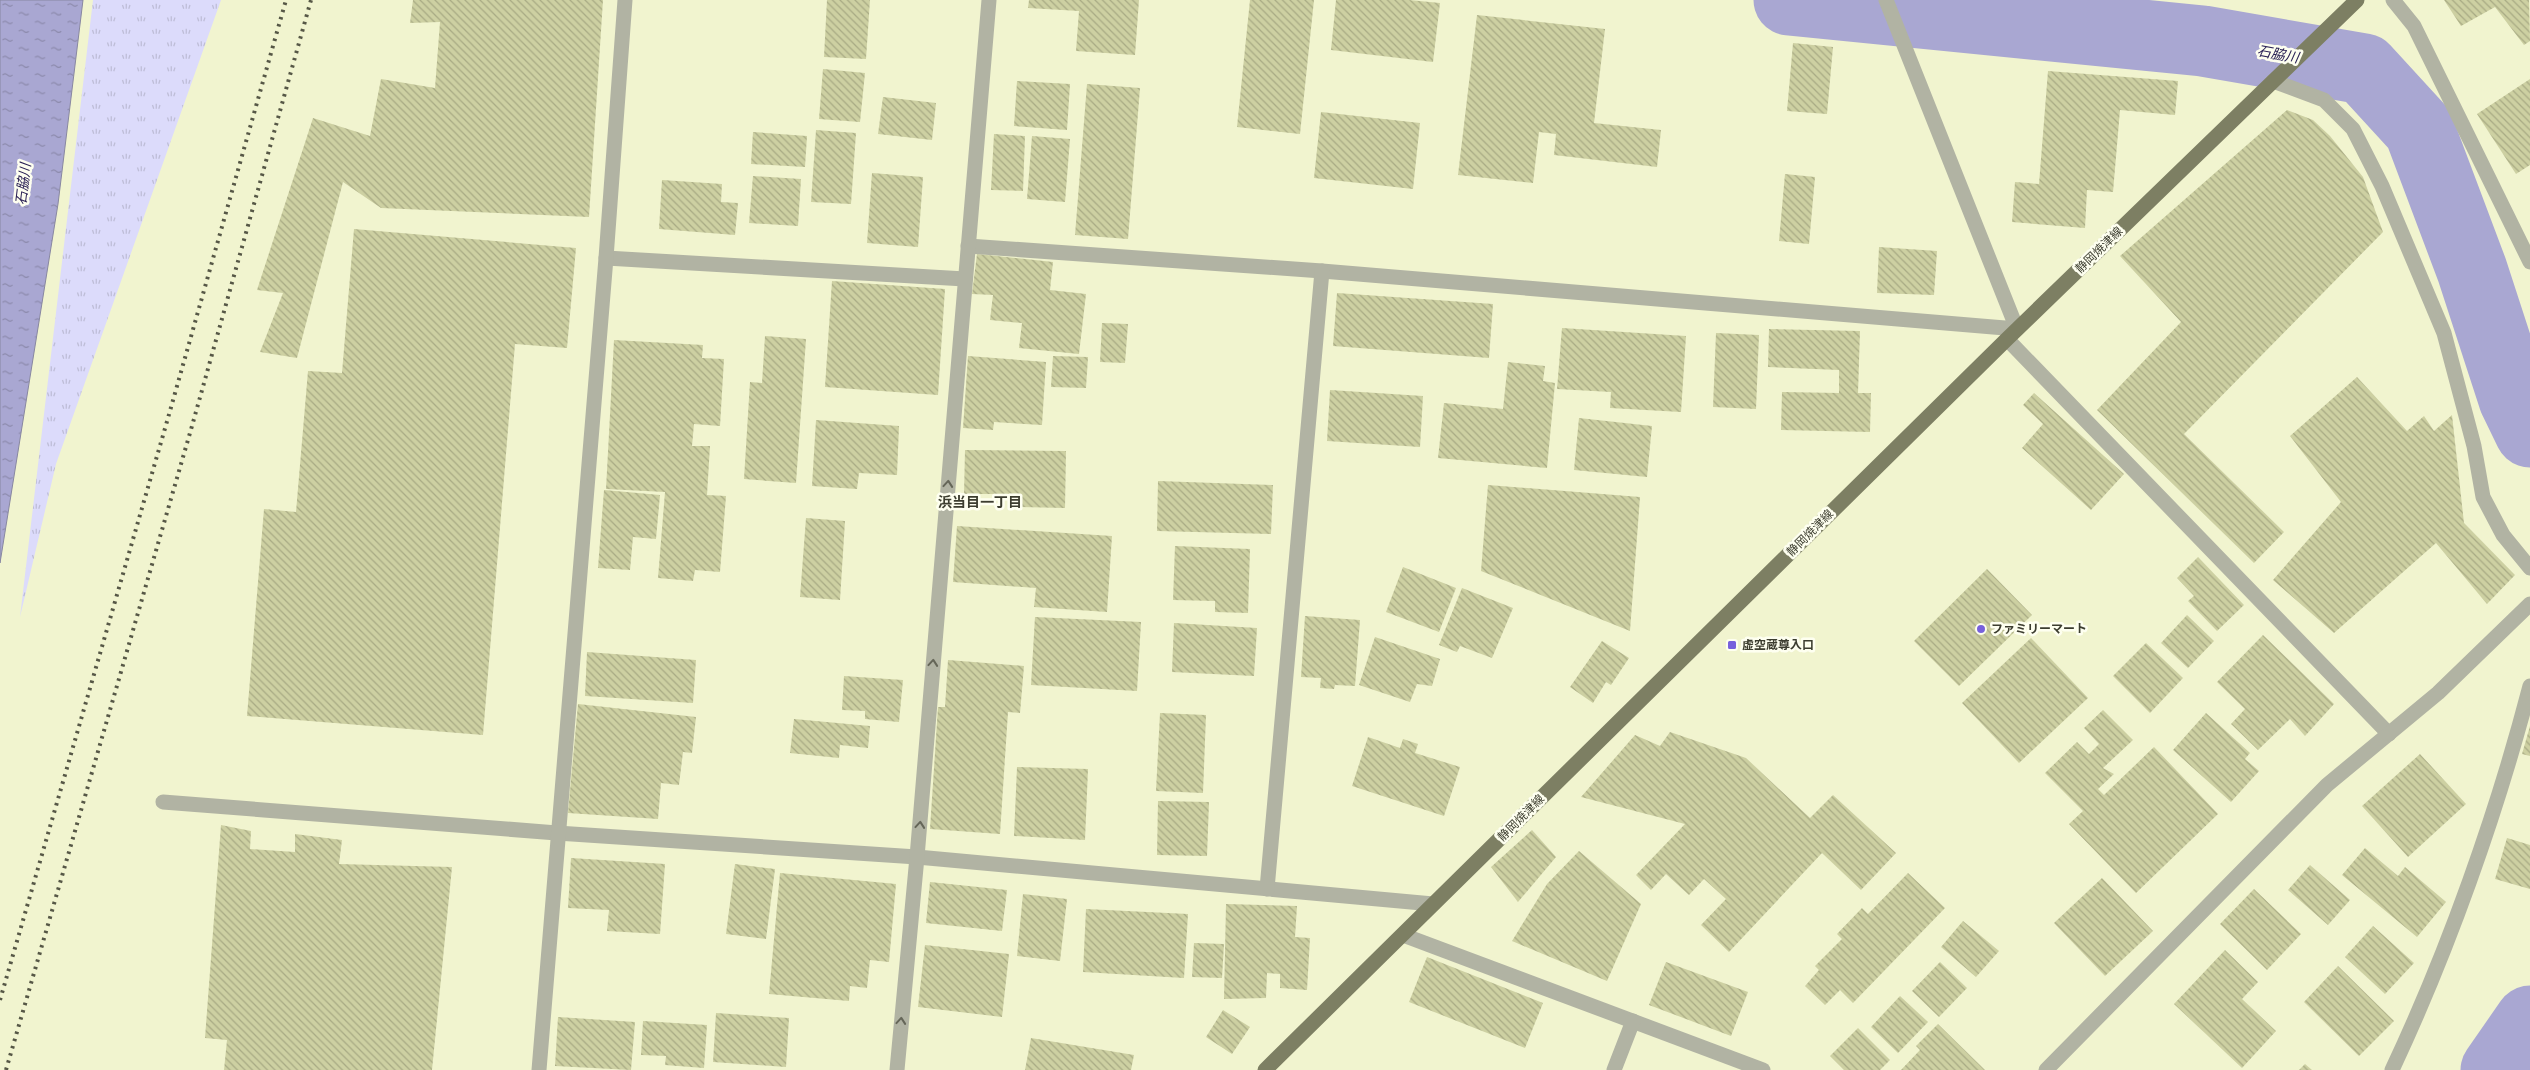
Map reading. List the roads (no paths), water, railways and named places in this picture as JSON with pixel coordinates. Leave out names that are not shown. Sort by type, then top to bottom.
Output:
[{"type":"main road","name":"静岡焼津線","points":[[1266,1070],[2012,334],[2357,0]]},
{"type":"street","points":[[539,1070],[557,833],[606,258],[625,0]]},
{"type":"street","points":[[896,1070],[917,857],[989,0]]},
{"type":"street","points":[[1886,0],[2012,334],[2389,734]]},
{"type":"street","points":[[2392,0],[2414,26],[2530,262]]},
{"type":"street","points":[[2278,77],[2324,100],[2353,129],[2382,186],[2444,332],[2474,446],[2484,497],[2503,535],[2530,568]]},
{"type":"street","points":[[968,246],[1322,271],[2012,334]]},
{"type":"street","points":[[606,258],[965,279]]},
{"type":"street","points":[[1266,889],[1322,271]]},
{"type":"street","points":[[2046,1070],[2327,785],[2438,693],[2530,604]]},
{"type":"street","points":[[2392,1070],[2407,1039],[2469,882],[2530,686]]},
{"type":"street","points":[[163,802],[557,833],[917,857],[1433,904]]},
{"type":"street","points":[[1403,935],[1763,1070]]},
{"type":"street","points":[[1614,1070],[1633,1021]]},
{"type":"water","points":[[0,0],[83,0],[58,204],[0,563]]},
{"type":"waterway","name":"石脇川","points":[[1789,0],[2203,41],[2364,69],[2419,129],[2472,270],[2514,399],[2530,432]]},
{"type":"waterway","name":"石脇川","points":[[2496,1070],[2530,1021]]},
{"type":"railway","points":[[0,1000],[286,0]]},
{"type":"railway","points":[[6,1070],[192,426],[311,0]]},
{"type":"place","name":"ファミリーマート","points":[[1981,629]]},
{"type":"place","name":"虚空蔵尊入口","points":[[1732,645]]},
{"type":"district","name":"浜当目一丁目","points":[[980,502]]}]
